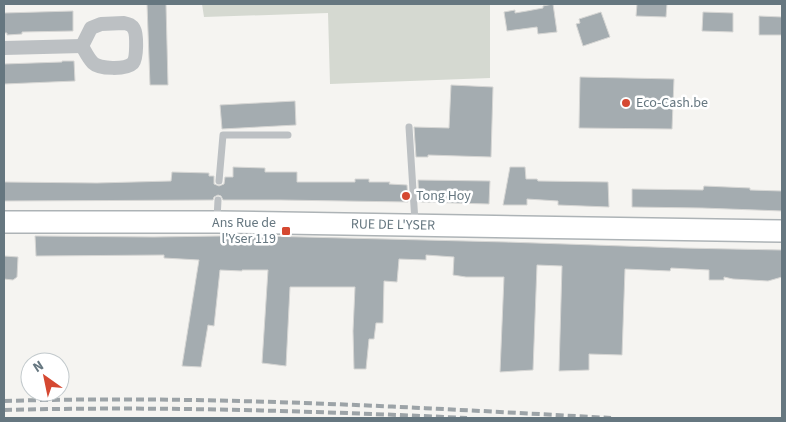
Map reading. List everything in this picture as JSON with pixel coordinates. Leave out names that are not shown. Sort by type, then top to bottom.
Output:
[{"type":"main road","name":"RUE DE L'YSER","points":[[4,222],[217,222],[782,231]]},
{"type":"street","points":[[4,48],[82,46]]},
{"type":"lane","points":[[409,127],[415,225]]},
{"type":"lane","points":[[219,181],[223,135],[288,135]]},
{"type":"lane","points":[[217,222],[218,200]]},
{"type":"shaded area","points":[[202,4],[490,4],[490,78],[330,84],[328,13],[204,17]]},
{"type":"building","points":[[147,4],[166,4],[168,85],[150,85]]},
{"type":"building","points":[[553,4],[557,32],[538,34],[537,27],[507,31],[504,12],[515,10],[515,13],[543,8],[543,6]]},
{"type":"building","points":[[637,4],[667,4],[666,17],[636,16]]},
{"type":"building","points":[[73,11],[73,31],[22,32],[22,34],[7,35],[7,33],[4,33],[4,13]]},
{"type":"building","points":[[601,12],[610,37],[583,46],[576,24],[580,23],[579,19]]},
{"type":"building","points":[[703,12],[733,13],[733,32],[702,31]]},
{"type":"building","points":[[759,16],[782,17],[782,35],[759,35]]},
{"type":"building","points":[[74,61],[75,81],[4,84],[4,64]]},
{"type":"building","name":"Eco-Cash.be","points":[[580,77],[674,79],[672,129],[579,128]]},
{"type":"building","points":[[451,85],[493,87],[491,157],[428,155],[428,157],[416,157],[414,127],[449,128]]},
{"type":"building","points":[[295,101],[296,125],[222,129],[220,105]]},
{"type":"building","points":[[233,167],[265,168],[265,172],[297,172],[297,182],[355,182],[355,179],[369,179],[369,182],[390,182],[389,184],[407,185],[408,202],[223,200],[218,195],[213,200],[4,201],[4,182],[97,183],[171,181],[172,172],[209,173],[209,176],[214,176],[214,184],[219,186],[224,184],[225,177],[233,177]]},
{"type":"building","points":[[510,167],[525,167],[526,179],[537,179],[538,181],[608,182],[609,207],[558,205],[558,201],[527,199],[527,205],[503,205]]},
{"type":"building","points":[[418,180],[490,181],[489,204],[419,202]]},
{"type":"building","points":[[704,186],[782,191],[782,211],[632,207],[632,189],[703,190]]},
{"type":"building","points":[[222,235],[782,250],[782,277],[768,281],[724,277],[724,280],[709,280],[709,270],[671,268],[670,271],[625,269],[622,355],[589,354],[589,370],[559,371],[562,266],[537,265],[533,370],[500,372],[504,277],[453,275],[454,257],[426,255],[426,260],[399,259],[397,282],[384,281],[383,323],[376,323],[374,339],[369,339],[366,369],[354,369],[355,287],[290,287],[286,366],[262,363],[268,270],[220,270],[214,326],[208,325],[201,367],[182,366],[199,260],[164,258],[164,255],[36,256],[35,236],[154,237]]},
{"type":"building","points":[[4,256],[18,257],[17,277],[13,280],[4,279]]},
{"type":"railway","points":[[4,401],[156,400],[307,403],[611,418]]},
{"type":"railway","points":[[4,410],[236,410],[467,418]]},
{"type":"place","name":"Eco-Cash.be","points":[[626,103]]},
{"type":"place","name":"Tong Hoy","points":[[406,196]]},
{"type":"place","name":"Ans Rue de l'Yser 119","points":[[286,231]]}]
